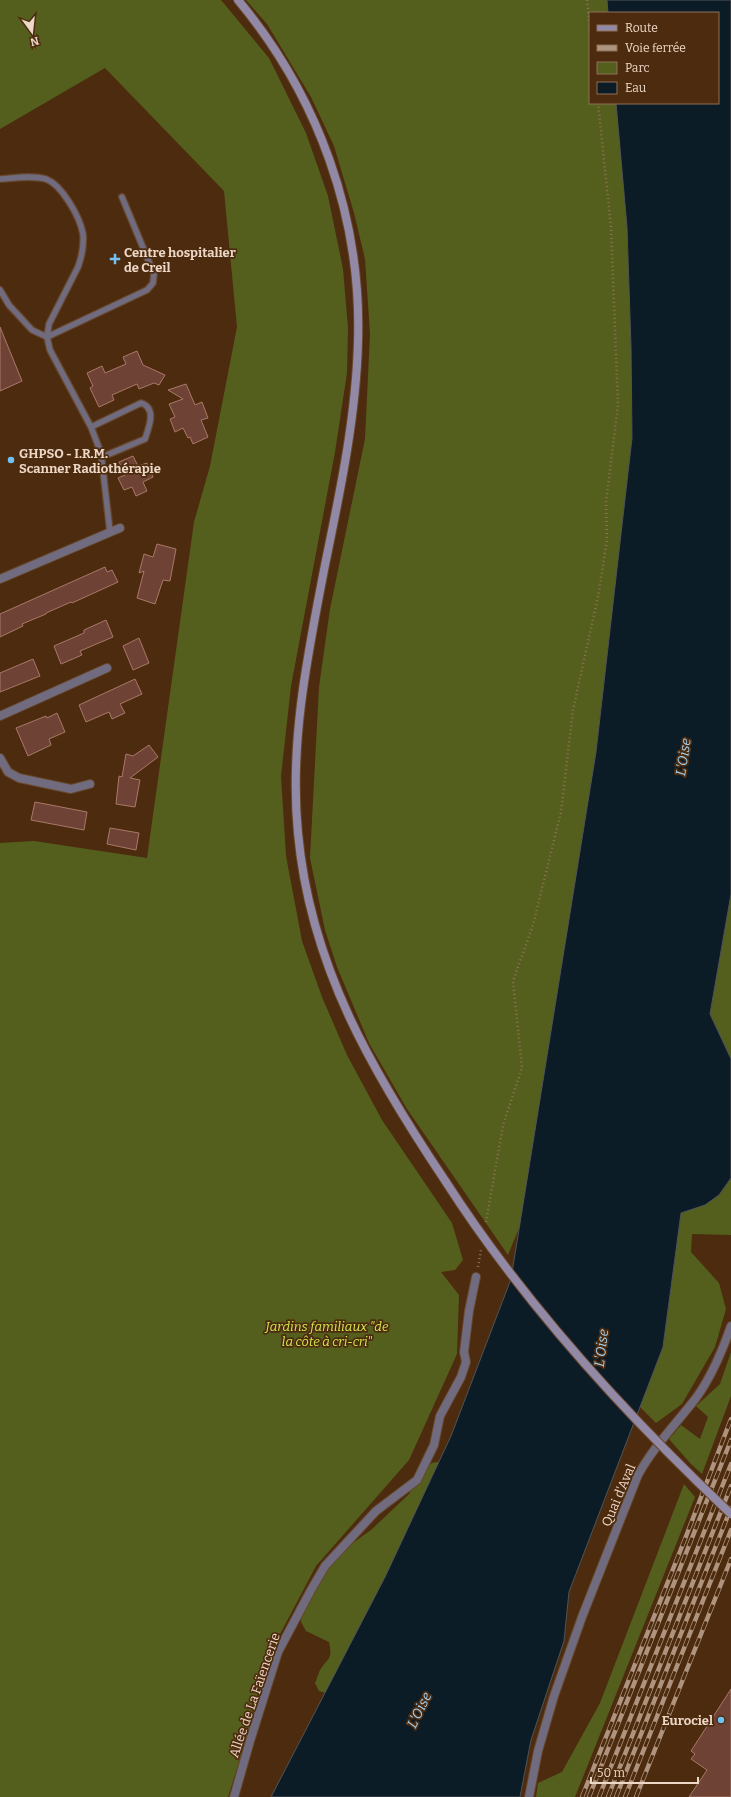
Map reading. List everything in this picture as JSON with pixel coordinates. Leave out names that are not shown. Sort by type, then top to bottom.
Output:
[{"type":"main road","points":[[238,0],[266,36],[287,68],[304,97],[318,129],[330,160],[344,210],[352,246],[358,292],[358,344],[350,425],[336,508],[309,645],[299,726],[296,800],[298,833],[309,904],[322,952],[349,1018],[377,1074],[446,1182],[496,1254],[575,1353],[642,1426],[731,1514]]},
{"type":"street","points":[[0,579],[120,528]]},
{"type":"street","points":[[0,716],[107,668]]},
{"type":"street","points":[[0,758],[8,772],[19,778],[71,788],[90,784]]},
{"type":"street","name":"Allée de La Faïencerie","points":[[234,1797],[278,1652],[311,1590],[325,1566],[376,1511],[417,1480],[434,1445],[440,1416],[461,1377],[466,1362],[464,1352],[469,1311],[476,1278]]},
{"type":"street","name":"Quai d'Aval","points":[[529,1797],[545,1726],[573,1643],[638,1475],[650,1455],[696,1398],[709,1379],[722,1351],[731,1326]]},
{"type":"lane","points":[[0,179],[33,177],[52,182],[58,186],[66,198],[83,232],[83,248],[80,262],[49,324],[47,337],[50,350],[91,427],[102,457],[110,532]]},
{"type":"lane","points":[[47,337],[147,290],[153,283],[154,274],[122,197]]},
{"type":"lane","points":[[0,290],[9,305],[32,330],[47,337]]},
{"type":"lane","points":[[91,427],[141,403],[147,405],[151,410],[149,429],[145,439],[102,457]]},
{"type":"path","points":[[587,0],[589,19]]},
{"type":"path","points":[[485,1224],[503,1125],[522,1068],[513,981],[533,925],[561,812],[573,710],[599,592],[607,539],[606,502],[618,405],[611,227],[598,104]]},
{"type":"path","points":[[476,1278],[481,1247]]},
{"type":"green space","name":"Jardins familiaux \"de la côte à cri-cri\"","points":[[0,0],[221,0],[269,58],[306,133],[328,196],[343,269],[348,328],[347,373],[335,452],[291,686],[281,776],[286,856],[302,941],[322,997],[347,1055],[382,1120],[452,1223],[463,1260],[455,1270],[441,1272],[459,1295],[457,1354],[409,1460],[316,1566],[279,1636],[228,1797],[0,1797],[0,843],[34,841],[147,858],[194,522],[210,466],[237,327],[224,191],[105,68],[0,129]]},
{"type":"green space","points":[[246,0],[608,0],[609,12],[589,12],[589,104],[617,104],[627,227],[632,438],[596,752],[521,1223],[508,1255],[407,1109],[369,1043],[337,967],[325,930],[310,858],[319,687],[330,609],[365,439],[370,334],[365,259],[354,213],[334,146],[311,97],[267,24]]},
{"type":"green space","points":[[731,894],[731,1059],[710,1014]]},
{"type":"green space","points":[[731,1178],[731,1235],[692,1234],[691,1252],[719,1283],[726,1309],[715,1347],[682,1404],[656,1423],[640,1407],[663,1347],[681,1213],[704,1204],[716,1197]]},
{"type":"green space","points":[[731,1352],[731,1396],[702,1474],[669,1439],[681,1425],[700,1439],[708,1417],[696,1406],[720,1384]]},
{"type":"green space","points":[[442,1461],[329,1694],[319,1691],[315,1683],[320,1670],[329,1658],[329,1642],[306,1631],[301,1622],[302,1605],[333,1557],[371,1530],[409,1494],[421,1471],[432,1463]]},
{"type":"green space","points":[[684,1484],[695,1497],[575,1797],[536,1797],[538,1783],[562,1772],[600,1703]]},
{"type":"water","name":"L'Oise","points":[[607,0],[731,0],[731,894],[710,1014],[731,1059],[731,1178],[719,1195],[705,1205],[681,1213],[663,1347],[569,1592],[564,1641],[531,1740],[520,1797],[271,1797],[385,1577],[451,1436],[511,1279],[596,752],[632,438],[627,227],[616,104],[719,104],[719,12],[608,12]]},
{"type":"building","points":[[0,327],[22,381],[0,391]]},
{"type":"building","points":[[137,351],[143,365],[165,375],[159,385],[154,383],[139,389],[137,384],[112,395],[114,400],[99,407],[90,388],[93,386],[87,373],[102,366],[105,373],[126,364],[123,357]]},
{"type":"building","points":[[186,384],[195,405],[202,402],[208,418],[201,420],[208,437],[193,444],[183,428],[175,432],[170,419],[175,417],[169,404],[183,399],[168,390]]},
{"type":"building","points":[[133,456],[138,466],[147,463],[153,477],[143,482],[147,491],[136,496],[132,487],[124,490],[118,478],[125,475],[119,462]]},
{"type":"building","points":[[157,544],[176,549],[170,581],[163,580],[155,604],[137,598],[144,571],[139,573],[144,554],[153,557]]},
{"type":"building","points":[[105,567],[107,572],[112,570],[118,582],[22,624],[23,626],[0,637],[0,614]]},
{"type":"building","points":[[106,620],[113,637],[80,651],[82,655],[61,664],[54,646],[84,633],[84,630]]},
{"type":"building","points":[[139,638],[149,663],[133,670],[123,646]]},
{"type":"building","points":[[33,659],[40,676],[0,692],[0,673]]},
{"type":"building","points":[[135,679],[142,694],[120,704],[125,713],[112,719],[109,712],[86,722],[79,705]]},
{"type":"building","points":[[57,713],[65,732],[49,739],[51,745],[28,756],[16,728],[46,716],[47,718]]},
{"type":"building","points":[[149,745],[158,757],[130,778],[140,780],[135,807],[116,804],[119,776],[122,777],[126,754],[133,756]]},
{"type":"building","points":[[35,802],[87,812],[84,830],[31,820]]},
{"type":"building","points":[[110,828],[139,833],[136,850],[107,844]]},
{"type":"building","name":"Eurociel","points":[[731,1689],[731,1797],[689,1797],[707,1770],[691,1759],[695,1754],[691,1751]]},
{"type":"railway","points":[[582,1797],[685,1539],[731,1419]]},
{"type":"railway","points":[[589,1797],[731,1440]]},
{"type":"railway","points":[[599,1797],[731,1464]]},
{"type":"railway","points":[[608,1797],[731,1486]]},
{"type":"railway","points":[[616,1797],[731,1508]]},
{"type":"railway","points":[[625,1797],[731,1530]]},
{"type":"railway","points":[[636,1797],[731,1559]]},
{"type":"place","name":"Centre hospitalier de Creil","points":[[115,259]]},
{"type":"place","name":"GHPSO - I.R.M. Scanner Radiothérapie","points":[[11,460]]},
{"type":"place","name":"Eurociel","points":[[721,1720]]}]
